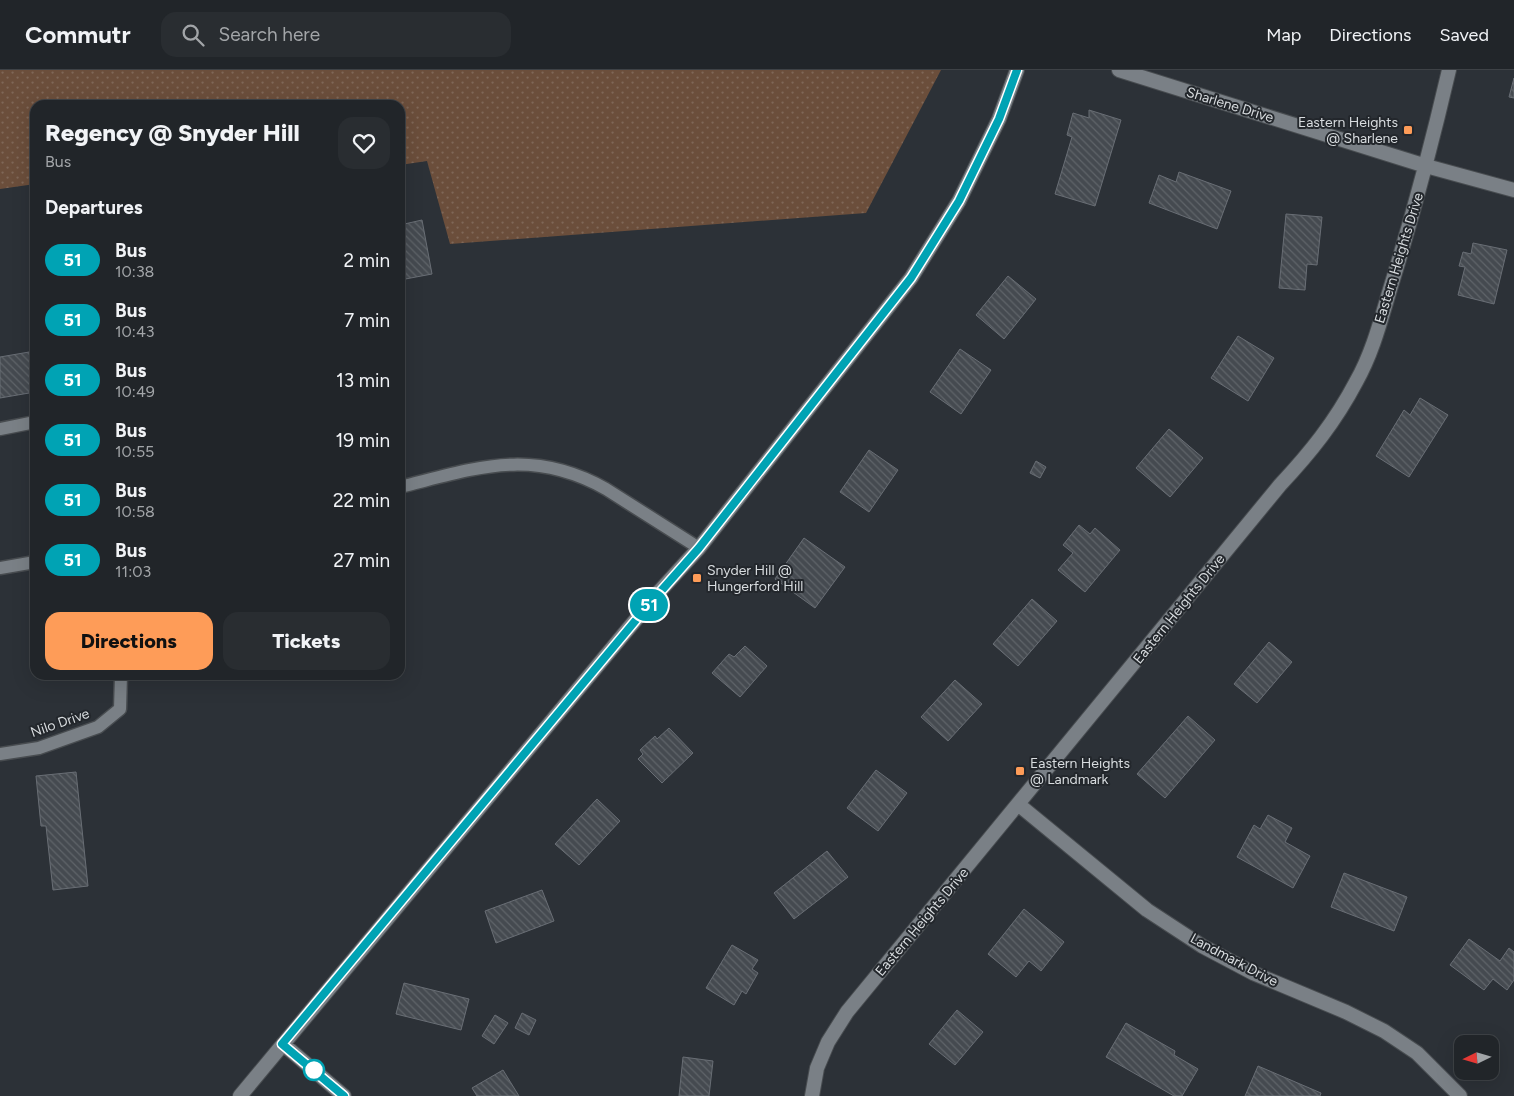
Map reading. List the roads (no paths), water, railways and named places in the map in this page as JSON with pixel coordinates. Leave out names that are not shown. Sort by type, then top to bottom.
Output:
[{"type":"street","points":[[240,1096],[658,594],[699,548],[911,278],[959,201],[999,119],[1017,70]]},
{"type":"street","name":"Sharlene Drive","points":[[1119,70],[1426,166],[1514,190]]},
{"type":"street","name":"Eastern Heights Drive","points":[[812,1096],[816,1068],[828,1042],[847,1012],[1280,486],[1313,449],[1338,414],[1357,382],[1372,348],[1414,214],[1450,70]]},
{"type":"street","name":"Landmark Drive","points":[[1019,805],[1147,910],[1202,946],[1253,973],[1346,1012],[1384,1031],[1417,1052],[1460,1096]]},
{"type":"street","points":[[282,1044],[344,1096]]},
{"type":"lane","points":[[0,429],[30,423]]},
{"type":"lane","points":[[405,486],[484,466],[519,463],[555,468],[590,480],[699,548]]},
{"type":"lane","points":[[0,568],[30,563]]},
{"type":"lane","name":"Nilo Drive","points":[[0,754],[38,748],[98,727],[120,709],[121,680]]},
{"type":"place","name":"Eastern Heights @ Sharlene","points":[[1408,130]]},
{"type":"place","name":"Snyder Hill @ Hungerford Hill","points":[[697,578]]},
{"type":"place","name":"Eastern Heights @ Landmark","points":[[1020,771]]}]
